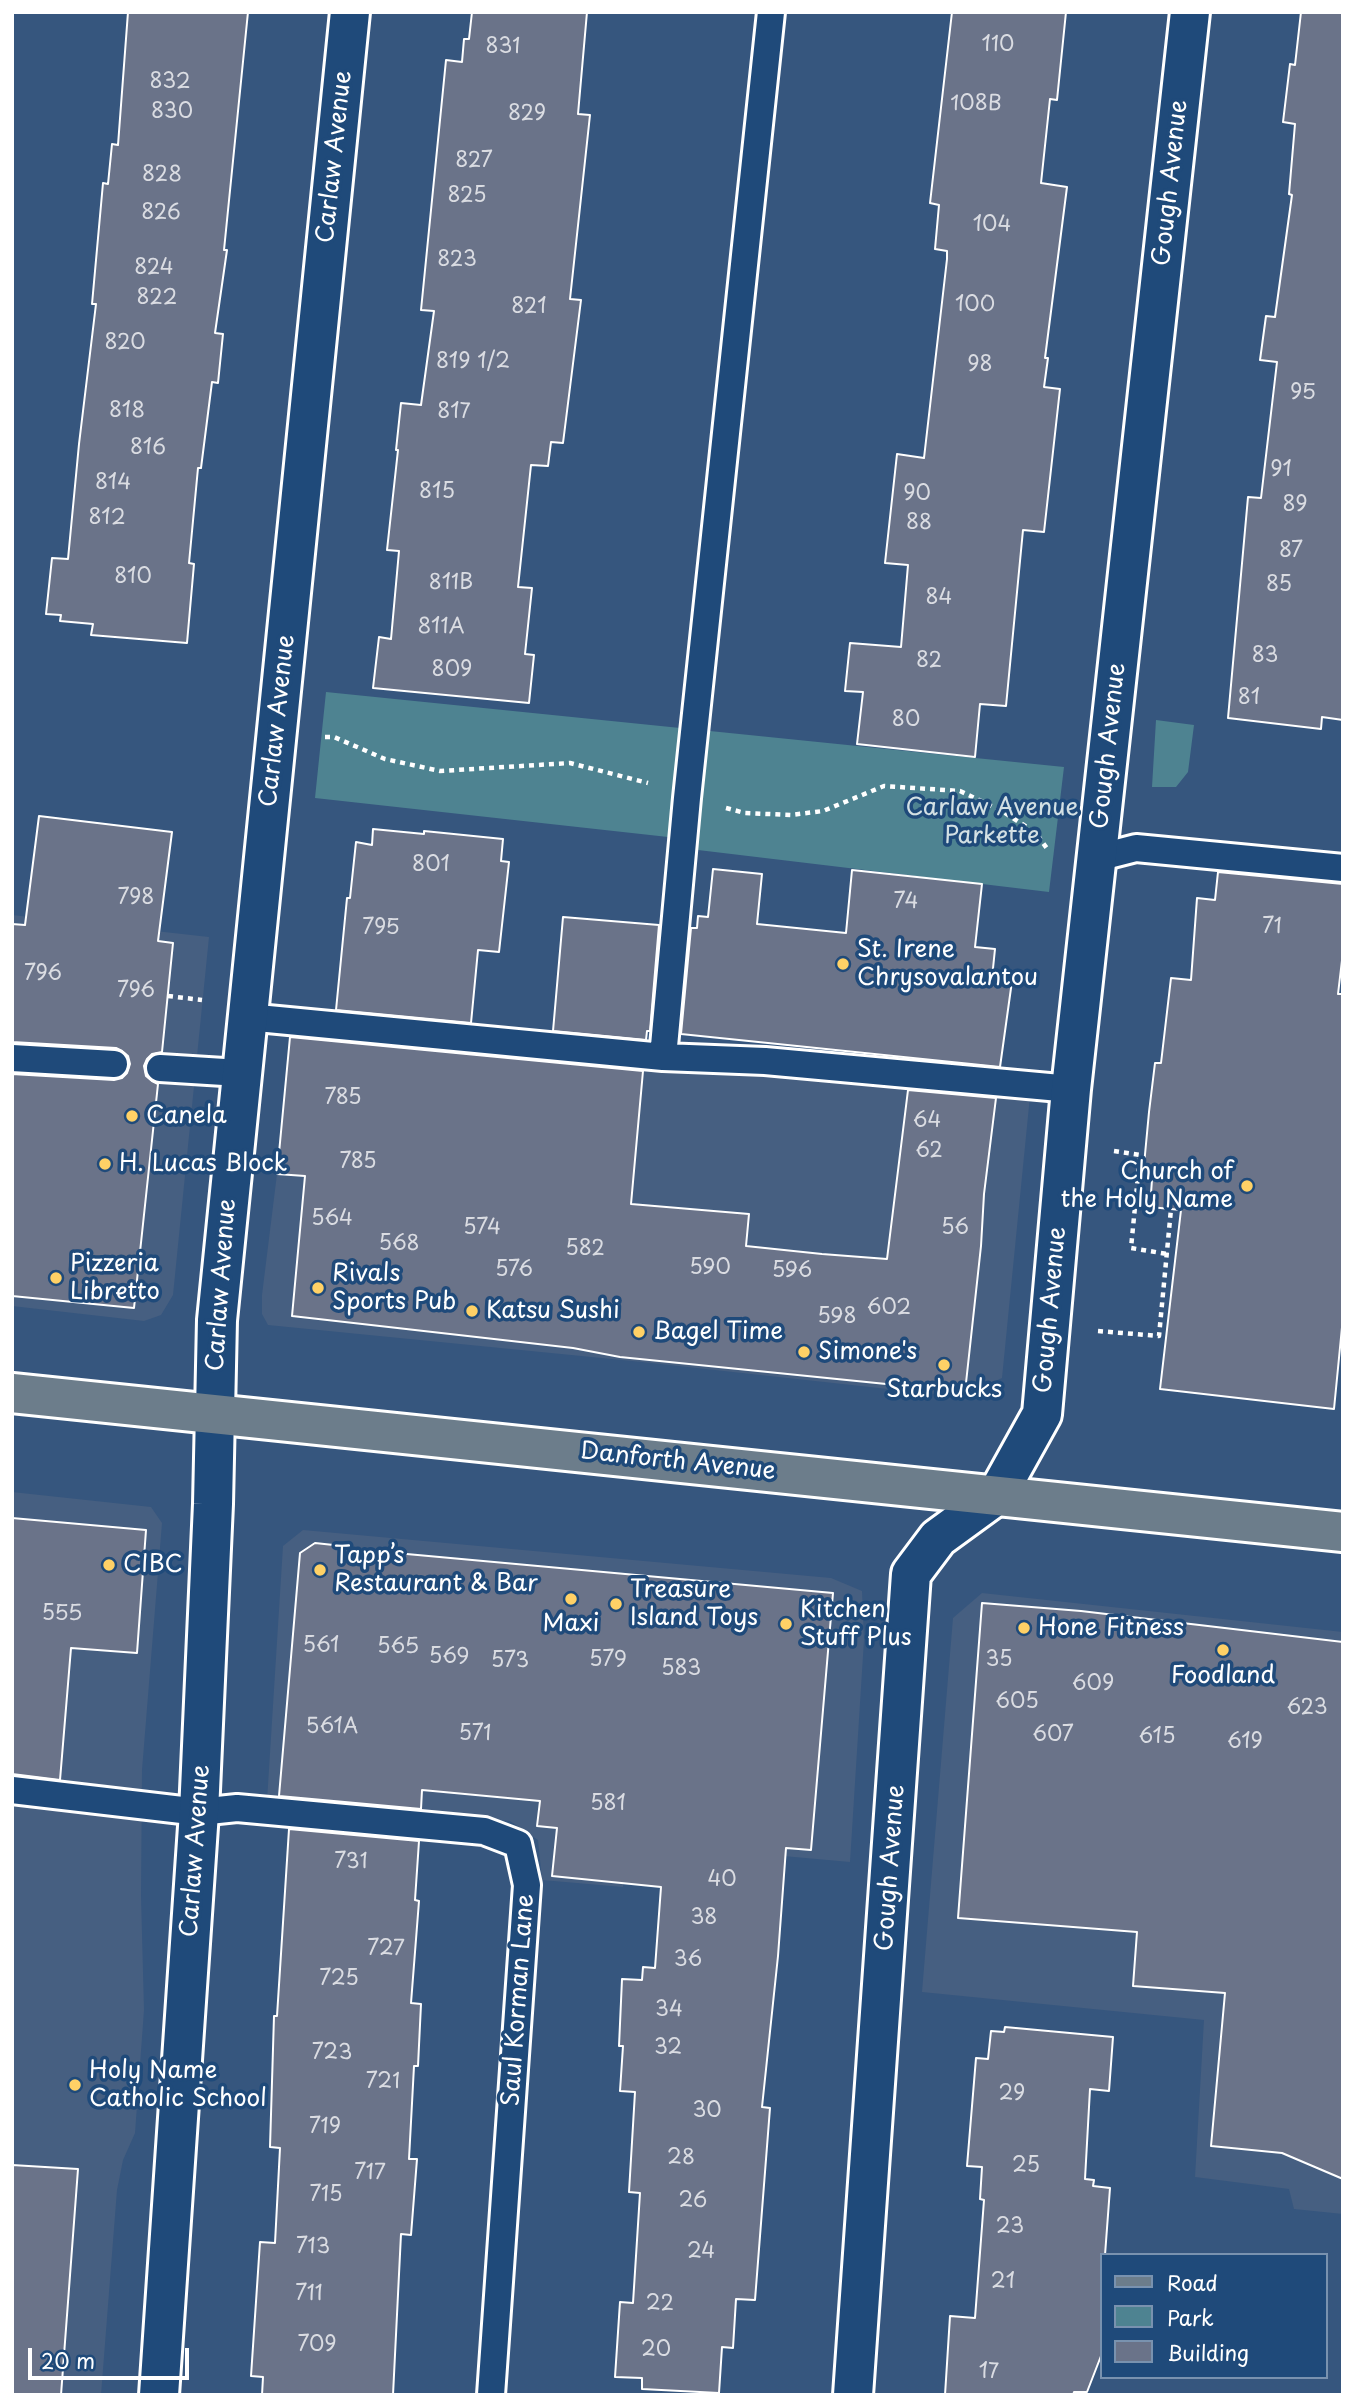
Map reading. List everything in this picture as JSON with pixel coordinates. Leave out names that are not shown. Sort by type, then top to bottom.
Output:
[{"type":"main road","name":"Danforth Avenue","points":[[12,1393],[1343,1532]]},
{"type":"street","name":"Carlaw Avenue","points":[[159,2395],[199,1812],[213,1504],[217,1320],[240,1073],[350,12]]},
{"type":"street","name":"Gough Avenue","points":[[853,2395],[911,1574],[938,1538],[997,1495],[1042,1414],[1071,1089],[1190,12]]},
{"type":"lane","points":[[663,1057],[687,798],[771,12]]},
{"type":"lane","points":[[1097,858],[1136,848],[1343,868]]},
{"type":"lane","points":[[247,1017],[663,1057],[765,1061],[1071,1089]]},
{"type":"lane","points":[[12,1058],[114,1064]]},
{"type":"lane","points":[[160,1068],[240,1073]]},
{"type":"lane","points":[[12,1790],[199,1812]]},
{"type":"lane","name":"Saul Korman Lane","points":[[199,1812],[237,1808],[484,1831],[518,1844],[527,1885],[491,2395]]},
{"type":"path","points":[[168,996],[211,1002]]},
{"type":"path","points":[[1106,1150],[1140,1155],[1131,1248],[1167,1254]]},
{"type":"path","points":[[1105,1331],[1159,1336],[1171,1209]]},
{"type":"shaded area","name":"H. Lucas Block","points":[[12,915],[209,937],[173,1295],[161,1315],[144,1321],[12,1306]]},
{"type":"shaded area","points":[[290,1026],[1030,1096],[1002,1378],[961,1397],[268,1325],[262,1314],[262,1295],[277,1174]]},
{"type":"shaded area","name":"Holy Name Catholic School","points":[[12,1492],[151,1507],[162,1523],[142,1770],[144,2010],[135,2133],[123,2160],[117,2190],[101,2395],[12,2395]]},
{"type":"shaded area","points":[[303,1530],[831,1578],[862,1591],[864,1640],[850,1862],[628,1842],[623,1887],[542,1880],[538,1840],[510,1821],[267,1801],[283,1546]]},
{"type":"shaded area","points":[[982,1593],[1343,1632],[1343,2214],[1294,2209],[1289,2189],[1195,2177],[1204,2020],[922,1992],[953,1618]]},
{"type":"green space","name":"Carlaw Avenue Parkette","points":[[326,692],[1064,767],[1049,892],[698,850],[668,837],[315,798]]},
{"type":"green space","points":[[1156,720],[1194,725],[1188,772],[1176,787],[1152,787]]},
{"type":"building","points":[[128,12],[248,12],[224,250],[227,250],[215,333],[223,334],[218,383],[212,382],[201,468],[198,468],[189,563],[194,564],[187,643],[91,635],[93,624],[60,621],[61,615],[46,614],[52,558],[68,559],[96,304],[92,304],[103,183],[108,184],[112,144],[118,145]]},
{"type":"building","points":[[472,12],[587,12],[578,114],[590,115],[570,299],[581,300],[563,443],[551,442],[548,466],[531,465],[518,587],[532,588],[525,654],[534,655],[529,703],[373,688],[379,637],[391,639],[399,551],[387,550],[401,403],[421,405],[434,311],[421,310],[446,60],[462,62],[464,39],[469,39]]},
{"type":"building","points":[[952,12],[1066,12],[1057,100],[1050,99],[1041,183],[1067,187],[1045,358],[1048,358],[1044,387],[1060,389],[1044,532],[1023,530],[1006,706],[980,704],[975,757],[857,744],[863,692],[845,691],[850,643],[901,647],[908,565],[885,563],[897,454],[924,458],[947,259],[947,251],[935,249],[939,205],[930,203]]},
{"type":"building","points":[[1301,12],[1343,12],[1343,720],[1322,717],[1321,729],[1228,718],[1248,497],[1261,498],[1277,362],[1260,360],[1266,316],[1275,317],[1292,195],[1289,194],[1295,124],[1283,122],[1290,64],[1295,65]]},
{"type":"building","name":"H. Lucas Block","points":[[39,816],[172,832],[158,941],[173,943],[162,1052],[152,1054],[144,1066],[146,1076],[158,1084],[134,1308],[12,1296],[12,1074],[114,1080],[127,1073],[130,1064],[128,1056],[116,1048],[12,1042],[12,924],[25,925]]},
{"type":"building","points":[[373,829],[503,839],[501,861],[509,862],[499,952],[478,950],[471,1023],[336,1010],[347,898],[350,898],[356,842],[372,845]]},
{"type":"building","name":"St. Irene Chrysovalantou","points":[[713,869],[762,874],[757,924],[846,933],[852,870],[982,884],[975,947],[995,949],[992,978],[1012,981],[1000,1067],[681,1034],[691,928],[697,928],[698,916],[708,917]]},
{"type":"building","name":"Church of the Holy Name","points":[[1218,872],[1343,884],[1343,952],[1338,994],[1343,994],[1343,1317],[1334,1409],[1160,1389],[1181,1210],[1150,1207],[1153,1166],[1144,1165],[1149,1112],[1155,1063],[1161,1063],[1171,978],[1191,980],[1197,898],[1215,900]]},
{"type":"building","points":[[563,917],[659,925],[650,1031],[647,1031],[646,1040],[553,1031]]},
{"type":"building","points":[[290,1037],[643,1071],[631,1204],[749,1214],[746,1246],[822,1254],[887,1259],[908,1090],[996,1098],[965,1392],[620,1357],[573,1348],[292,1316],[305,1176],[277,1174]]},
{"type":"building","points":[[12,1518],[146,1530],[137,1653],[71,1648],[60,1780],[12,1774]]},
{"type":"building","points":[[315,1543],[352,1549],[833,1593],[811,1850],[786,1848],[762,2107],[770,2108],[755,2300],[736,2299],[733,2348],[722,2347],[719,2393],[642,2389],[642,2378],[615,2377],[620,2302],[633,2303],[640,2193],[629,2192],[635,2092],[620,2091],[623,2046],[619,2046],[622,1979],[642,1980],[643,1967],[655,1968],[661,1887],[552,1876],[557,1828],[537,1826],[540,1801],[422,1790],[421,1809],[279,1796],[300,1553]]},
{"type":"building","points":[[982,1603],[1081,1611],[1343,1642],[1343,2179],[1282,2153],[1211,2146],[1225,1993],[1133,1986],[1137,1932],[958,1918]]},
{"type":"building","points":[[289,1829],[419,1841],[415,1900],[419,1901],[411,2003],[421,2004],[418,2066],[414,2066],[409,2159],[417,2159],[411,2235],[401,2234],[393,2395],[262,2395],[263,2377],[251,2376],[260,2242],[275,2243],[280,2148],[270,2147],[274,2016],[277,2016]]},
{"type":"building","points":[[1005,2027],[1113,2037],[1109,2091],[1090,2089],[1085,2179],[1094,2180],[1093,2186],[1110,2188],[1105,2253],[1100,2253],[1100,2359],[1087,2392],[1074,2392],[1073,2395],[945,2395],[950,2316],[975,2318],[984,2200],[980,2199],[982,2167],[967,2166],[976,2058],[988,2059],[991,2031],[1004,2032]]},
{"type":"building","name":"Holy Name Catholic School","points":[[12,2165],[78,2169],[61,2395],[12,2395]]},
{"type":"place","name":"St. Irene Chrysovalantou","points":[[843,964]]},
{"type":"place","name":"Canela","points":[[132,1116]]},
{"type":"place","name":"H. Lucas Block","points":[[105,1164]]},
{"type":"place","name":"Church of the Holy Name","points":[[1247,1186]]},
{"type":"place","name":"Pizzeria Libretto","points":[[56,1278]]},
{"type":"place","name":"Rivals Sports Pub","points":[[318,1288]]},
{"type":"place","name":"Katsu Sushi","points":[[472,1311]]},
{"type":"place","name":"Bagel Time","points":[[639,1332]]},
{"type":"place","name":"Simone's","points":[[804,1352]]},
{"type":"place","name":"Starbucks","points":[[944,1365]]},
{"type":"place","name":"CIBC","points":[[109,1565]]},
{"type":"place","name":"Tapp’s Restaurant & Bar","points":[[320,1570]]},
{"type":"place","name":"Maxi","points":[[571,1599]]},
{"type":"place","name":"Treasure Island Toys","points":[[616,1604]]},
{"type":"place","name":"Kitchen Stuff Plus","points":[[786,1624]]},
{"type":"place","name":"Hone Fitness","points":[[1024,1628]]},
{"type":"place","name":"Foodland","points":[[1223,1650]]},
{"type":"place","name":"Holy Name Catholic School","points":[[75,2085]]}]
